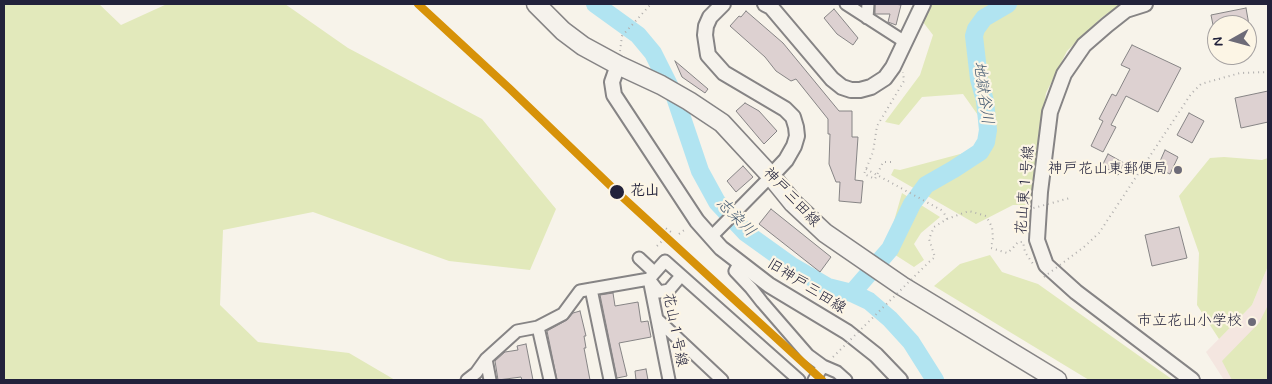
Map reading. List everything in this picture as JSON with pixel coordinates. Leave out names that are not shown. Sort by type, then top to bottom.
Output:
[{"type":"main road","name":"神戸三田線","points":[[536,4],[568,35],[689,101],[722,123],[793,203],[825,234],[892,279],[1057,380]]},
{"type":"street","points":[[715,232],[786,160],[797,136],[793,117],[786,109],[724,73],[708,55],[705,35],[706,26],[710,17],[723,4]]},
{"type":"street","points":[[765,4],[771,7],[818,65],[842,87],[851,90],[870,87],[885,78],[893,67],[923,4]]},
{"type":"street","points":[[846,4],[905,42]]},
{"type":"street","points":[[867,18],[868,4]]},
{"type":"street","name":"花山東１号線","points":[[1145,4],[1126,10],[1107,25],[1084,45],[1064,74],[1050,112],[1040,192],[1037,240],[1046,265],[1076,292],[1192,380]]},
{"type":"street","name":"旧神戸三田線","points":[[626,68],[612,82],[614,95],[697,221],[715,232],[721,248],[739,264],[791,300],[847,332],[876,355],[900,380]]},
{"type":"street","points":[[639,258],[659,292],[669,290],[680,277]]},
{"type":"street","name":"花山１号線","points":[[669,380],[651,276],[665,261],[680,277],[799,380]]},
{"type":"street","points":[[739,264],[735,271],[808,355],[837,372],[846,380]]},
{"type":"street","points":[[467,380],[476,373],[486,359],[517,331],[538,327],[563,314],[580,292],[651,276]]},
{"type":"street","points":[[591,289],[610,380]]},
{"type":"street","points":[[657,319],[722,380]]},
{"type":"street","points":[[538,327],[550,380]]},
{"type":"street","points":[[486,359],[490,380]]},
{"type":"street","points":[[814,380],[824,366]]},
{"type":"path","points":[[622,36],[651,4]]},
{"type":"path","points":[[891,162],[883,162],[875,180],[864,174],[873,152],[877,126],[904,81],[903,72],[893,67]]},
{"type":"path","points":[[1039,272],[1044,277],[1100,233],[1190,94],[1201,84],[1240,73],[1268,72]]},
{"type":"path","points":[[866,169],[943,211],[947,219]]},
{"type":"path","points":[[1020,212],[1070,198]]},
{"type":"path","points":[[834,357],[935,257],[929,239],[934,227],[947,219],[969,211],[986,216],[992,227],[993,238],[991,248],[1007,253],[1018,242],[1023,242],[1025,252],[1035,267]]},
{"type":"path","points":[[657,246],[672,232],[664,227]]},
{"type":"shaded area","name":"市立花山小学校","points":[[1268,266],[1268,380],[1224,380],[1206,352],[1252,305]]},
{"type":"green space","points":[[4,4],[99,4],[121,25],[167,4],[285,4],[348,48],[482,119],[556,209],[530,270],[449,261],[313,212],[223,230],[220,305],[258,342],[349,353],[395,380],[4,380]]},
{"type":"green space","points":[[930,4],[1121,4],[1101,18],[1067,51],[1046,93],[1030,205],[1013,205],[976,224],[891,175],[894,169],[900,170],[964,153],[979,143],[980,118],[963,94],[922,97],[899,125],[885,122],[920,75],[933,35],[923,22]]},
{"type":"green space","points":[[1224,157],[1262,160],[1268,158],[1268,266],[1252,305],[1219,339],[1197,305],[1199,253],[1179,196],[1210,158]]},
{"type":"green space","points":[[902,193],[940,217],[921,233],[914,244],[924,260],[914,267],[886,249]]},
{"type":"green space","points":[[990,255],[1002,272],[1038,284],[1173,380],[1089,380],[934,286],[960,264]]},
{"type":"green space","points":[[1268,305],[1268,380],[1232,380],[1222,361],[1259,323]]},
{"type":"building","points":[[875,4],[901,5],[896,25],[888,22],[890,14],[875,14]]},
{"type":"building","points":[[1246,8],[1247,15],[1211,15]]},
{"type":"building","points":[[834,9],[858,38],[853,45],[837,34],[824,18]]},
{"type":"building","points":[[746,11],[783,43],[839,111],[852,111],[852,137],[858,137],[855,180],[863,181],[861,203],[839,201],[840,182],[836,182],[829,164],[830,134],[828,134],[828,119],[796,79],[791,81],[776,71],[765,57],[730,26]]},
{"type":"building","points":[[1132,45],[1181,68],[1158,112],[1126,96],[1111,125],[1116,127],[1103,152],[1091,146],[1103,121],[1099,119],[1112,94],[1116,96],[1130,69],[1121,65]]},
{"type":"building","points":[[675,61],[708,89],[705,93],[682,77]]},
{"type":"building","points":[[1268,91],[1268,122],[1241,128],[1235,98]]},
{"type":"building","points":[[745,103],[759,111],[777,131],[764,144],[736,111]]},
{"type":"building","points":[[1189,113],[1204,121],[1192,143],[1177,135]]},
{"type":"building","points":[[1165,150],[1178,157],[1170,174],[1157,168]]},
{"type":"building","points":[[1108,154],[1124,163],[1118,175],[1102,166]]},
{"type":"building","points":[[743,166],[753,177],[736,192],[727,181]]},
{"type":"building","points":[[771,209],[831,257],[820,272],[759,224]]},
{"type":"building","points":[[1179,227],[1187,258],[1152,266],[1145,235]]},
{"type":"building","points":[[613,293],[615,306],[638,302],[641,322],[648,321],[651,337],[619,343],[627,376],[617,378],[600,295]]},
{"type":"building","points":[[580,311],[586,336],[584,336],[586,348],[584,348],[590,380],[557,380],[547,331],[567,320],[573,313]]},
{"type":"building","points":[[526,344],[533,380],[522,380],[521,377],[498,380],[495,361],[505,352],[518,350],[517,346]]},
{"type":"building","points":[[646,369],[648,380],[636,380],[635,371]]},
{"type":"waterway","name":"志染川","points":[[595,4],[638,35],[653,53],[675,97],[700,171],[717,202],[746,233],[792,266],[828,287],[852,293],[869,301],[890,319],[911,342],[935,380]]},
{"type":"waterway","name":"地獄谷川","points":[[852,293],[890,249],[912,204],[926,185],[980,152],[986,142],[988,130],[985,101],[979,79],[974,36],[976,29],[984,18],[1008,4]]},
{"type":"transit line","points":[[418,4],[618,193],[822,380]]},
{"type":"place","name":"神戸花山東郵便局","points":[[1178,170]]},
{"type":"place","name":"花山","points":[[617,192]]},
{"type":"place","name":"市立花山小学校","points":[[1252,322]]}]
